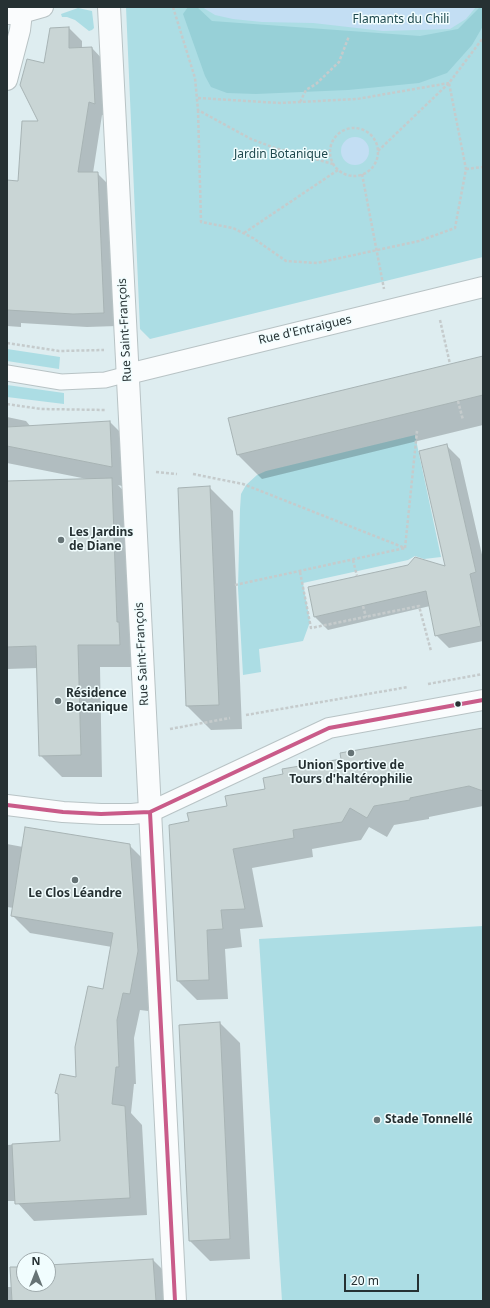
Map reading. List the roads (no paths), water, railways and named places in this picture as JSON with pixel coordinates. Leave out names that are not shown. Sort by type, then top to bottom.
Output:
[{"type":"street","points":[[7,80],[20,30],[15,14],[43,7]]},
{"type":"street","name":"Rue Saint-François","points":[[109,7],[175,1301]]},
{"type":"street","name":"Rue d'Entraigues","points":[[128,374],[483,287]]},
{"type":"street","points":[[7,373],[61,382],[105,380],[128,374]]},
{"type":"street","points":[[7,805],[86,813],[132,814],[150,812],[329,728],[483,700]]},
{"type":"place","name":"Les Jardins de Diane","points":[[61,540]]},
{"type":"place","name":"Résidence Botanique","points":[[58,701]]},
{"type":"place","name":"Union Sportive de Tours d'haltérophilie","points":[[351,753]]},
{"type":"place","name":"Le Clos Léandre","points":[[75,880]]},
{"type":"place","name":"Stade Tonnellé","points":[[377,1120]]},
{"type":"park label","name":"Flamants du Chili","points":[[401,20]]},
{"type":"park label","name":"Jardin Botanique","points":[[281,155]]}]
